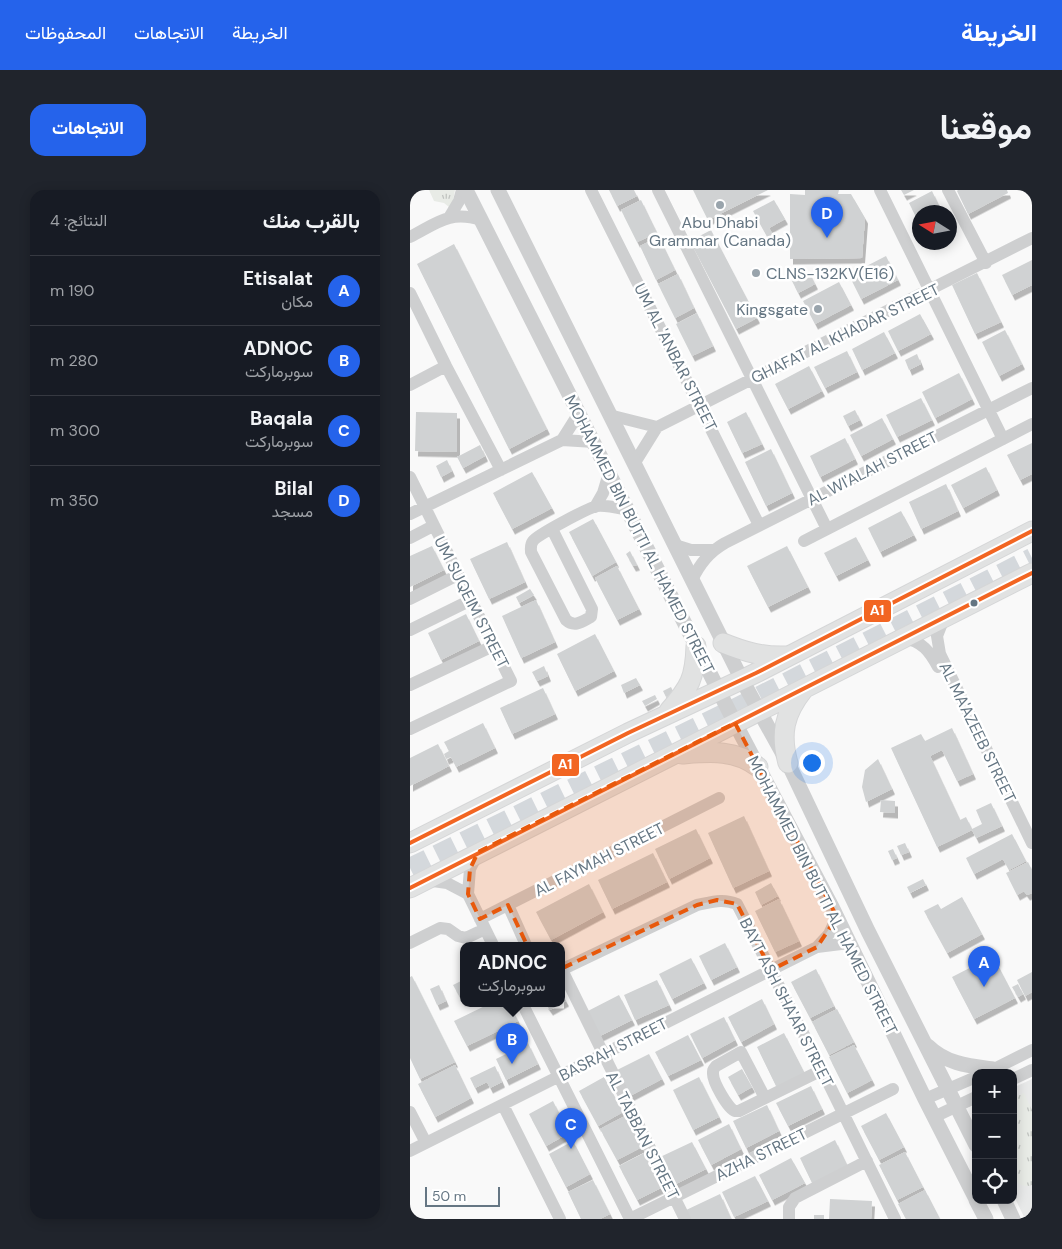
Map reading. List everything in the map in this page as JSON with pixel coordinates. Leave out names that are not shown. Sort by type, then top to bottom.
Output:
[{"type":"main road","points":[[410,843],[665,715],[742,680],[1032,531]]},
{"type":"main road","points":[[418,884],[1032,573]]},
{"type":"main road","points":[[723,643],[752,654],[766,656],[790,655]]},
{"type":"main road","points":[[665,715],[690,685],[695,668],[696,646]]},
{"type":"main road","points":[[788,764],[784,739],[786,718],[791,706],[807,686]]},
{"type":"main road","points":[[673,755],[702,752],[725,753],[740,756],[758,767]]},
{"type":"street","points":[[410,237],[450,216],[455,209],[462,190]]},
{"type":"street","name":"MOHAMMED BIN BUTTI AL HAMED STREET","points":[[466,190],[735,723],[837,917],[972,1192]]},
{"type":"street","name":"UM AL 'ANBAR STREET","points":[[592,190],[759,525]]},
{"type":"street","points":[[658,190],[827,529]]},
{"type":"street","points":[[880,190],[1003,439]]},
{"type":"street","points":[[948,190],[986,263]]},
{"type":"street","name":"MOHAMMED BIN BUTTI AL HAMED STREET","points":[[502,193],[609,414],[723,643],[788,764],[868,932],[972,1137]]},
{"type":"street","points":[[450,216],[466,216],[481,220]]},
{"type":"street","name":"GHAFAT AL KHADAR STREET","points":[[657,427],[986,263],[1032,238]]},
{"type":"street","points":[[410,293],[501,470]]},
{"type":"street","points":[[410,385],[446,366]]},
{"type":"street","name":"AL WI'ALAH STREET","points":[[692,580],[701,564],[714,550],[812,498],[1032,388]]},
{"type":"street","points":[[562,440],[579,413]]},
{"type":"street","points":[[609,414],[657,427],[634,464]]},
{"type":"street","points":[[804,541],[1032,424]]},
{"type":"street","points":[[410,514],[562,440],[594,442]]},
{"type":"street","points":[[596,506],[603,493],[609,473]]},
{"type":"street","name":"UM SUQEIM STREET","points":[[410,476],[511,681],[410,729]]},
{"type":"street","points":[[552,529],[592,609],[591,617],[578,624],[572,624],[566,620],[531,552],[534,539],[552,529],[596,506],[610,506],[628,510]]},
{"type":"street","points":[[410,538],[434,526]]},
{"type":"street","points":[[675,545],[697,551],[714,550]]},
{"type":"street","points":[[410,599],[458,575]]},
{"type":"street","points":[[410,630],[471,600]]},
{"type":"street","name":"AL MA'AZEEB STREET","points":[[944,618],[937,636],[940,654],[1032,844]]},
{"type":"street","name":"AL MA'AZEEB STREET","points":[[904,638],[919,642],[930,652],[950,689]]},
{"type":"street","points":[[410,685],[493,646]]},
{"type":"street","name":"AL FAYMAH STREET","points":[[410,943],[440,928],[448,929],[458,936],[466,938],[508,905],[719,798]]},
{"type":"street","points":[[478,852],[470,869],[468,894],[491,942]]},
{"type":"street","points":[[418,884],[447,883],[468,894]]},
{"type":"street","name":"BAYT ASH SHA'AR STREET","points":[[565,968],[697,905],[717,900],[729,900],[737,904],[844,1113],[895,1219]]},
{"type":"street","points":[[508,905],[525,942]]},
{"type":"street","name":"BASRAH STREET","points":[[817,947],[829,934],[837,917]]},
{"type":"street","name":"BASRAH STREET","points":[[410,1152],[817,947],[849,943]]},
{"type":"street","name":"AL TABBAN STREET","points":[[565,978],[685,1219]]},
{"type":"street","points":[[524,1007],[630,1219]]},
{"type":"street","points":[[923,1042],[951,1062],[981,1069]]},
{"type":"street","points":[[994,1069],[1032,1050]]},
{"type":"street","points":[[765,1098],[741,1052],[713,1069],[713,1076],[731,1110],[739,1111],[822,1070]]},
{"type":"street","points":[[1017,1077],[1032,1070]]},
{"type":"street","points":[[925,1099],[972,1079]]},
{"type":"street","name":"AZHA STREET","points":[[630,1219],[893,1089]]},
{"type":"street","points":[[934,1117],[972,1099]]},
{"type":"street","points":[[503,1105],[560,1219]]},
{"type":"street","points":[[410,1112],[426,1144]]},
{"type":"street","points":[[789,1219],[789,1207],[795,1198],[867,1161]]},
{"type":"street","name":"MOHAMMED BIN BUTTI AL HAMED STREET","points":[[978,1204],[986,1219]]},
{"type":"street","points":[[1006,1204],[1013,1219]]},
{"type":"highlighted area","points":[[735,723],[837,917],[817,947],[771,970],[737,904],[717,900],[697,905],[554,972],[535,962],[508,905],[480,919],[468,894],[470,869],[478,852]]},
{"type":"shaded area","points":[[1032,1079],[1032,1219],[1025,1219],[1017,1202],[1017,1086]]},
{"type":"green space","points":[[429,190],[455,190],[453,201],[449,207],[444,203],[434,201]]},
{"type":"green space","points":[[1024,1093],[1032,1110],[1032,1185],[1027,1186],[1017,1183],[1017,1096]]},
{"type":"building","points":[[609,190],[634,190],[637,196],[617,206]]},
{"type":"building","name":"Abu Dhabi Grammar (Canada)","points":[[693,190],[768,190],[708,220]]},
{"type":"building","points":[[805,190],[839,190],[838,194],[851,194],[865,218],[862,258],[790,259],[790,194],[805,195]]},
{"type":"building","points":[[901,190],[914,190],[904,195]]},
{"type":"building","points":[[958,190],[1007,190],[1008,193],[968,214]]},
{"type":"building","points":[[932,191],[939,205],[912,205],[912,209],[909,203]]},
{"type":"building","points":[[641,200],[657,233],[637,242],[621,210]]},
{"type":"building","points":[[774,200],[785,219],[769,228],[774,237],[769,240],[753,211]]},
{"type":"building","points":[[711,230],[757,318],[736,329],[690,241]]},
{"type":"building","points":[[659,237],[675,270],[656,280],[640,246]]},
{"type":"building","points":[[454,244],[547,429],[509,449],[417,264]]},
{"type":"building","points":[[886,256],[898,280],[861,299],[849,275]]},
{"type":"building","points":[[1032,260],[1032,285],[1012,295],[1002,275]]},
{"type":"building","points":[[809,272],[815,284],[798,293],[792,281]]},
{"type":"building","points":[[977,273],[1001,322],[975,334],[952,285]]},
{"type":"building","points":[[678,274],[694,308],[675,318],[658,284]]},
{"type":"building","points":[[839,282],[851,305],[815,324],[803,301]]},
{"type":"building","points":[[697,313],[713,346],[692,356],[676,324]]},
{"type":"building","points":[[920,314],[931,334],[898,351],[888,331]]},
{"type":"building","points":[[1005,330],[1022,364],[999,376],[982,342]]},
{"type":"building","points":[[884,332],[895,353],[862,370],[852,349]]},
{"type":"building","points":[[847,351],[857,372],[825,388],[814,367]]},
{"type":"building","points":[[917,354],[921,364],[909,370],[905,360]]},
{"type":"building","points":[[809,366],[822,391],[788,409],[775,384]]},
{"type":"building","points":[[959,373],[972,399],[935,418],[922,392]]},
{"type":"building","points":[[921,398],[932,420],[897,437],[886,415]]},
{"type":"building","points":[[855,410],[860,420],[848,426],[843,416]]},
{"type":"building","points":[[416,412],[457,413],[457,452],[415,451]]},
{"type":"building","points":[[746,412],[762,444],[742,453],[727,422]]},
{"type":"building","points":[[882,418],[893,439],[861,456],[850,435]]},
{"type":"building","points":[[845,438],[855,459],[820,477],[810,456]]},
{"type":"building","points":[[1032,443],[1032,474],[1020,480],[1007,455]]},
{"type":"building","points":[[480,445],[485,456],[463,468],[457,457]]},
{"type":"building","points":[[771,449],[792,493],[766,506],[745,462]]},
{"type":"building","points":[[447,460],[452,471],[441,477],[436,466]]},
{"type":"building","points":[[986,467],[997,490],[963,508],[951,485]]},
{"type":"building","points":[[532,472],[552,508],[512,529],[493,493]]},
{"type":"building","points":[[946,484],[958,511],[921,529],[909,502]]},
{"type":"building","points":[[901,511],[914,535],[880,552],[868,528]]},
{"type":"building","points":[[593,519],[616,562],[592,576],[569,532]]},
{"type":"building","points":[[856,537],[868,560],[836,576],[824,553]]},
{"type":"building","points":[[507,542],[525,582],[489,599],[470,559]]},
{"type":"building","points":[[432,546],[444,570],[410,587],[410,556]]},
{"type":"building","points":[[787,546],[808,587],[768,607],[747,566]]},
{"type":"building","points":[[630,551],[637,565],[633,566],[626,554]]},
{"type":"building","points":[[617,566],[639,609],[617,620],[595,578]]},
{"type":"building","points":[[530,589],[534,595],[519,603],[516,597]]},
{"type":"building","points":[[536,600],[555,642],[521,658],[502,616]]},
{"type":"building","points":[[466,614],[479,641],[441,660],[428,633]]},
{"type":"building","points":[[595,634],[614,671],[575,691],[557,654]]},
{"type":"building","points":[[544,666],[548,676],[537,681],[532,672]]},
{"type":"building","points":[[636,678],[640,685],[624,693],[621,685]]},
{"type":"building","points":[[671,687],[674,693],[666,697],[663,691]]},
{"type":"building","points":[[543,688],[555,714],[512,734],[500,708]]},
{"type":"building","points":[[655,695],[657,699],[645,706],[642,701]]},
{"type":"building","points":[[483,723],[495,748],[456,767],[451,757],[446,759],[444,754],[449,751],[444,742]]},
{"type":"building","points":[[952,728],[973,774],[957,781],[942,750],[930,756],[960,820],[966,817],[972,829],[982,824],[976,810],[991,803],[1002,826],[976,838],[972,830],[937,847],[891,748],[921,734],[925,741]]},
{"type":"building","points":[[438,744],[449,766],[410,786],[410,758]]},
{"type":"building","points":[[878,759],[892,789],[866,802],[862,787],[865,770]]},
{"type":"building","points":[[881,800],[895,801],[895,813],[880,812]]},
{"type":"building","points":[[744,816],[769,871],[733,888],[708,833]]},
{"type":"building","points":[[696,829],[710,858],[669,879],[655,849]]},
{"type":"building","points":[[1012,834],[1026,861],[1009,870],[1003,859],[974,874],[966,858]]},
{"type":"building","points":[[905,843],[909,852],[901,855],[897,846]]},
{"type":"building","points":[[893,849],[897,858],[892,860],[888,851]]},
{"type":"building","points":[[653,853],[667,882],[612,909],[598,880]]},
{"type":"building","points":[[1028,862],[1032,870],[1032,893],[1027,895],[1024,891],[1017,895],[1006,873]]},
{"type":"building","points":[[923,879],[926,885],[910,893],[907,887]]},
{"type":"building","points":[[771,883],[778,896],[761,905],[755,892]]},
{"type":"building","points":[[589,884],[603,912],[551,940],[536,912]]},
{"type":"building","points":[[962,897],[982,934],[947,953],[924,911],[938,904],[941,909]]},
{"type":"building","points":[[779,899],[799,941],[775,952],[755,911]]},
{"type":"building","points":[[725,943],[737,967],[711,980],[699,956]]},
{"type":"building","points":[[993,956],[1015,998],[974,1019],[952,977]]},
{"type":"building","points":[[691,958],[704,983],[672,999],[659,974]]},
{"type":"building","points":[[816,969],[834,1006],[810,1018],[791,982]]},
{"type":"building","points":[[1032,972],[1032,992],[1025,996],[1017,980]]},
{"type":"building","points":[[412,976],[455,1062],[420,1079],[410,1058],[410,977]]},
{"type":"building","points":[[657,980],[669,1005],[635,1020],[624,995]]},
{"type":"building","points":[[460,982],[460,997],[453,985]]},
{"type":"building","points":[[1018,984],[1023,994],[1018,997],[1012,987]]},
{"type":"building","points":[[439,985],[446,1001],[437,1005],[430,989]]},
{"type":"building","points":[[619,995],[632,1020],[596,1038],[584,1013]]},
{"type":"building","points":[[762,999],[774,1024],[741,1042],[728,1017]]},
{"type":"building","points":[[483,1007],[511,1007],[518,1021],[467,1046],[454,1021]]},
{"type":"building","points":[[837,1009],[854,1042],[829,1055],[812,1022]]},
{"type":"building","points":[[724,1017],[735,1040],[702,1058],[690,1034]]},
{"type":"building","points":[[784,1033],[804,1072],[776,1086],[757,1047]]},
{"type":"building","points":[[688,1035],[701,1060],[668,1076],[655,1052]]},
{"type":"building","points":[[528,1043],[538,1064],[506,1080],[496,1059]]},
{"type":"building","points":[[854,1045],[872,1080],[847,1093],[829,1057]]},
{"type":"building","points":[[649,1054],[662,1079],[626,1098],[613,1072]]},
{"type":"building","points":[[455,1065],[471,1098],[435,1117],[418,1084]]},
{"type":"building","points":[[495,1066],[502,1082],[490,1088],[487,1082],[475,1088],[470,1078]]},
{"type":"building","points":[[742,1069],[752,1087],[738,1095],[728,1077]]},
{"type":"building","points":[[604,1077],[623,1112],[598,1126],[579,1091]]},
{"type":"building","points":[[699,1077],[719,1117],[693,1130],[673,1090]]},
{"type":"building","points":[[811,1086],[822,1109],[788,1126],[776,1103]]},
{"type":"building","points":[[553,1101],[569,1133],[546,1146],[529,1114]]},
{"type":"building","points":[[767,1105],[779,1131],[746,1148],[733,1121]]},
{"type":"building","points":[[886,1113],[904,1147],[879,1160],[861,1126]]},
{"type":"building","points":[[625,1116],[642,1147],[617,1160],[600,1129]]},
{"type":"building","points":[[729,1124],[741,1149],[711,1165],[698,1140]]},
{"type":"building","points":[[835,1140],[848,1167],[813,1185],[800,1158]]},
{"type":"building","points":[[573,1141],[590,1174],[566,1187],[549,1154]]},
{"type":"building","points":[[692,1142],[706,1169],[672,1186],[658,1158]]},
{"type":"building","points":[[905,1152],[923,1187],[897,1200],[879,1165]]},
{"type":"building","points":[[644,1153],[661,1188],[637,1200],[619,1166]]},
{"type":"building","points":[[791,1158],[805,1183],[772,1200],[759,1175]]},
{"type":"building","points":[[755,1176],[768,1201],[734,1217],[722,1192]]},
{"type":"building","points":[[593,1180],[610,1214],[600,1219],[581,1219],[568,1192]]},
{"type":"building","points":[[925,1190],[940,1219],[906,1219],[898,1204]]},
{"type":"building","points":[[720,1194],[731,1219],[688,1219],[684,1211]]},
{"type":"building","points":[[830,1199],[872,1201],[871,1219],[829,1219]]},
{"type":"building","points":[[814,1215],[824,1215],[824,1219],[814,1219]]},
{"type":"tunnel","points":[[410,868],[738,707],[1032,558]]},
{"type":"transit line","name":"A1","points":[[410,843],[628,733],[756,673],[1032,531]]},
{"type":"transit line","name":"A1","points":[[410,888],[1032,573]]},
{"type":"place","name":"Abu Dhabi Grammar (Canada)","points":[[720,205]]},
{"type":"place","name":"Bilal","points":[[827,238]]},
{"type":"place","name":"CLNS-132KV(E16)","points":[[756,273]]},
{"type":"place","name":"Kingsgate","points":[[818,309]]},
{"type":"place","name":"Etisalat","points":[[984,987]]},
{"type":"place","name":"ADNOC","points":[[512,1064]]},
{"type":"place","name":"Baqala","points":[[571,1149]]}]
